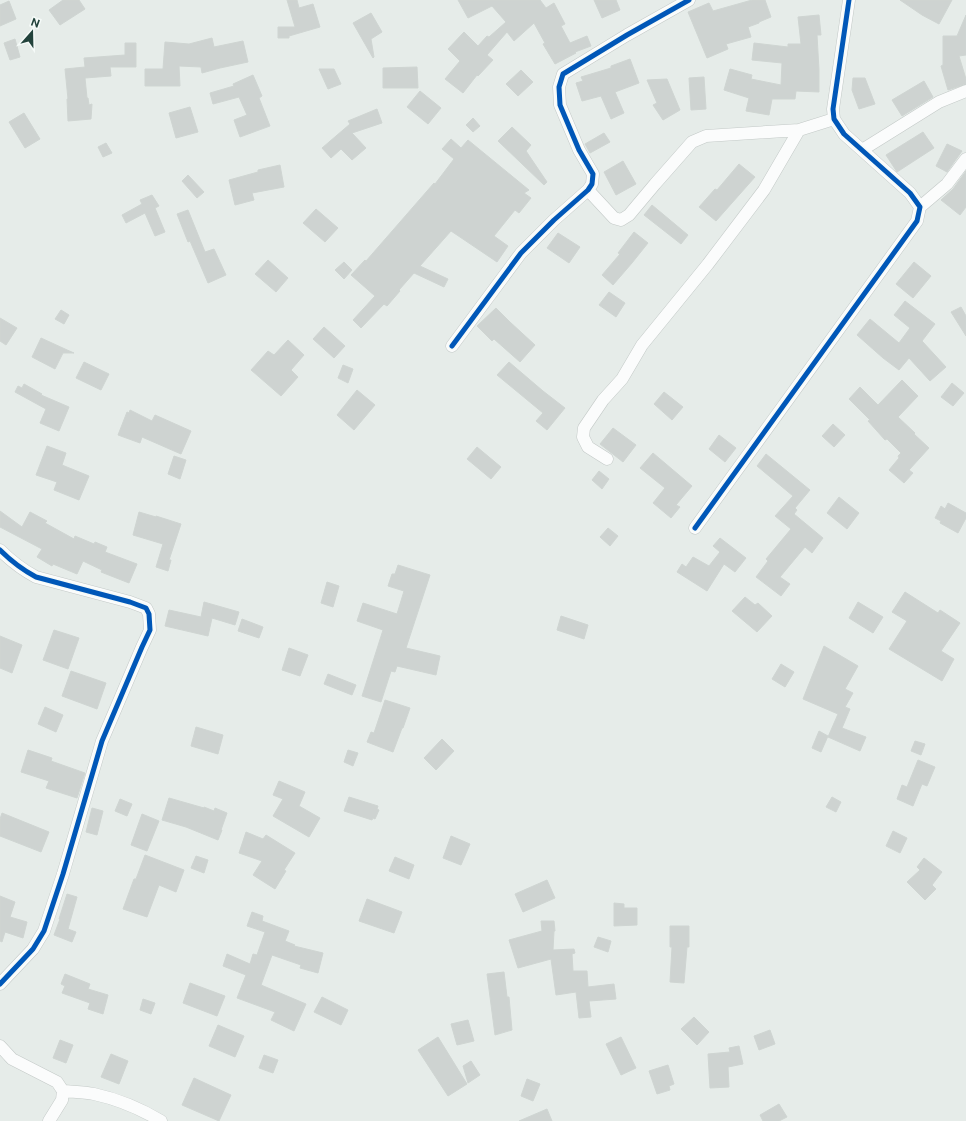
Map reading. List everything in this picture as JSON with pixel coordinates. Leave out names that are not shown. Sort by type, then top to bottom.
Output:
[{"type":"street","points":[[452,346],[521,254],[554,220],[588,190],[592,184],[593,174],[579,150],[560,105],[559,87],[563,74],[627,35],[689,0]]},
{"type":"street","points":[[849,0],[833,109],[834,119],[844,134],[910,193],[920,207]]},
{"type":"street","points":[[862,150],[939,102],[966,91]]},
{"type":"street","points":[[588,190],[614,218],[621,220],[629,215],[654,184],[692,142],[706,136],[799,130],[834,119]]},
{"type":"street","points":[[607,459],[588,447],[583,438],[584,428],[603,400],[622,379],[642,345],[708,264],[764,190],[799,130]]},
{"type":"street","points":[[695,528],[918,221],[920,207],[947,184],[966,159]]},
{"type":"street","points":[[0,550],[22,570],[36,577],[130,602],[146,608],[149,614],[150,630],[102,741],[63,874],[44,931],[33,949],[0,984]]},
{"type":"street","points":[[0,1046],[12,1059],[57,1082],[63,1091],[62,1100],[49,1121]]},
{"type":"street","points":[[63,1091],[94,1094],[122,1102],[152,1115],[161,1121]]},
{"type":"building","points":[[63,0],[79,0],[85,9],[60,25],[49,10]]},
{"type":"building","points":[[287,0],[297,0],[299,8],[313,4],[320,27],[289,36],[289,38],[278,38],[278,27],[295,27]]},
{"type":"building","points":[[458,0],[540,0],[546,8],[554,3],[565,24],[561,26],[570,43],[587,36],[591,46],[575,52],[576,53],[555,64],[543,44],[545,43],[534,23],[514,41],[507,32],[487,55],[493,60],[478,76],[477,75],[463,93],[445,79],[460,61],[448,49],[464,32],[478,46],[487,36],[489,37],[506,22],[492,6],[468,18]]},
{"type":"building","points":[[594,0],[616,0],[620,10],[602,18]]},
{"type":"building","points":[[752,0],[765,0],[771,17],[748,27],[751,37],[726,44],[728,49],[707,58],[688,12],[709,3],[713,11]]},
{"type":"building","points":[[900,0],[952,0],[939,24],[922,15]]},
{"type":"building","points":[[9,1],[16,19],[0,26],[0,5]]},
{"type":"building","points":[[371,13],[382,32],[371,39],[373,58],[353,23]]},
{"type":"building","points":[[819,15],[821,35],[817,35],[819,92],[796,91],[795,99],[772,99],[769,115],[746,111],[749,98],[724,90],[730,69],[752,75],[751,79],[781,85],[782,63],[752,60],[754,43],[788,47],[788,44],[801,44],[798,17]]},
{"type":"building","points":[[966,15],[966,55],[959,56],[966,79],[966,84],[948,90],[941,66],[943,65],[943,36],[957,36]]},
{"type":"building","points":[[212,38],[214,47],[243,41],[248,62],[202,73],[201,67],[179,66],[180,86],[145,86],[145,69],[163,69],[165,42],[189,44]]},
{"type":"building","points":[[15,39],[20,57],[10,60],[4,43]]},
{"type":"building","points":[[125,43],[136,43],[136,67],[110,67],[111,76],[85,78],[87,98],[89,105],[92,104],[91,119],[68,121],[68,99],[65,69],[85,67],[84,58],[125,55]]},
{"type":"building","points":[[630,59],[639,83],[615,92],[624,113],[611,119],[601,96],[582,101],[576,83],[583,81],[581,77],[611,68],[611,66]]},
{"type":"building","points":[[417,67],[418,88],[383,88],[383,68]]},
{"type":"building","points":[[319,69],[334,69],[341,84],[328,89]]},
{"type":"building","points":[[521,70],[533,82],[518,96],[506,84]]},
{"type":"building","points":[[253,75],[262,96],[259,98],[270,126],[240,137],[234,120],[247,115],[239,97],[213,104],[210,93],[234,86],[233,84]]},
{"type":"building","points":[[704,77],[706,109],[691,110],[689,78]]},
{"type":"building","points":[[853,78],[865,78],[875,104],[859,109],[852,90]]},
{"type":"building","points":[[667,79],[680,110],[663,120],[653,105],[657,103],[647,80]]},
{"type":"building","points":[[924,81],[933,97],[902,116],[892,100]]},
{"type":"building","points":[[420,91],[441,108],[428,124],[407,107]]},
{"type":"building","points":[[190,107],[198,132],[176,138],[169,113]]},
{"type":"building","points":[[377,109],[382,123],[352,133],[366,148],[352,160],[341,149],[331,158],[322,148],[350,124],[348,121]]},
{"type":"building","points":[[24,113],[40,139],[25,148],[9,122]]},
{"type":"building","points":[[473,118],[480,126],[473,132],[466,125]]},
{"type":"building","points":[[512,127],[531,145],[526,151],[547,182],[544,185],[498,141]]},
{"type":"building","points":[[923,132],[934,148],[897,172],[886,155]]},
{"type":"building","points":[[604,133],[610,142],[590,153],[585,144]]},
{"type":"building","points":[[451,139],[461,148],[468,140],[529,190],[524,193],[531,198],[519,213],[515,210],[494,236],[508,246],[497,262],[451,231],[420,266],[448,279],[444,287],[414,273],[387,306],[384,304],[361,328],[353,320],[375,296],[351,275],[365,260],[366,261],[434,183],[435,184],[454,159],[442,149]]},
{"type":"building","points":[[106,143],[112,153],[103,157],[98,147]]},
{"type":"building","points":[[947,144],[962,151],[947,172],[936,166]]},
{"type":"building","points":[[623,161],[636,184],[616,195],[604,172]]},
{"type":"building","points":[[739,164],[755,177],[716,221],[699,207],[715,189],[717,190]]},
{"type":"building","points":[[280,165],[284,187],[252,193],[254,200],[235,205],[229,180],[258,172],[258,170]]},
{"type":"building","points":[[966,171],[966,207],[960,215],[941,200],[953,189]]},
{"type":"building","points":[[188,175],[204,192],[197,198],[182,181]]},
{"type":"building","points":[[152,195],[159,206],[155,208],[165,232],[155,236],[145,213],[126,223],[122,215],[142,204],[140,200]]},
{"type":"building","points":[[652,205],[688,235],[681,244],[644,215]]},
{"type":"building","points":[[316,209],[338,228],[325,242],[303,223]]},
{"type":"building","points":[[188,210],[205,252],[214,249],[226,275],[208,283],[190,241],[188,242],[177,214]]},
{"type":"building","points":[[634,232],[648,243],[613,285],[602,275],[620,254],[618,253]]},
{"type":"building","points":[[558,233],[580,247],[569,263],[547,248]]},
{"type":"building","points":[[268,260],[288,278],[276,292],[255,274]]},
{"type":"building","points":[[344,262],[352,270],[344,279],[335,270]]},
{"type":"building","points":[[914,262],[931,276],[913,298],[896,284]]},
{"type":"building","points":[[609,292],[625,303],[616,317],[599,305]]},
{"type":"building","points":[[905,301],[935,324],[922,341],[946,367],[930,381],[909,358],[899,370],[857,335],[870,319],[899,343],[910,328],[894,315]]},
{"type":"building","points":[[961,307],[966,316],[966,336],[951,312]]},
{"type":"building","points":[[496,308],[535,345],[520,362],[494,339],[492,341],[477,326]]},
{"type":"building","points":[[61,310],[69,315],[64,324],[55,319]]},
{"type":"building","points":[[0,318],[17,328],[6,345],[0,341]]},
{"type":"building","points":[[324,327],[345,346],[334,358],[313,339]]},
{"type":"building","points":[[41,338],[74,353],[63,353],[55,369],[32,357]]},
{"type":"building","points":[[288,340],[304,355],[291,370],[298,377],[281,396],[251,370],[268,351],[274,355]]},
{"type":"building","points":[[84,362],[109,374],[101,390],[76,378]]},
{"type":"building","points":[[509,362],[565,408],[547,430],[536,421],[543,413],[497,375]]},
{"type":"building","points":[[343,365],[353,369],[348,383],[338,378]]},
{"type":"building","points":[[902,380],[918,396],[898,417],[929,448],[909,470],[913,473],[904,483],[889,470],[899,458],[898,456],[901,453],[887,439],[885,440],[868,421],[870,420],[849,399],[860,387],[878,405]]},
{"type":"building","points":[[952,383],[964,393],[953,406],[941,397]]},
{"type":"building","points":[[24,384],[42,394],[41,395],[69,407],[59,431],[40,423],[46,409],[15,392],[18,386],[22,388]]},
{"type":"building","points":[[357,390],[375,405],[354,430],[337,415]]},
{"type":"building","points":[[664,392],[683,407],[672,420],[654,404]]},
{"type":"building","points":[[130,410],[152,421],[155,415],[191,431],[181,454],[142,437],[140,443],[118,435],[127,412],[129,413]]},
{"type":"building","points":[[833,424],[845,435],[834,447],[822,436]]},
{"type":"building","points":[[613,428],[636,445],[623,462],[600,444]]},
{"type":"building","points":[[719,435],[736,448],[725,462],[709,449]]},
{"type":"building","points":[[47,446],[66,453],[62,465],[89,476],[79,500],[54,490],[57,482],[36,475]]},
{"type":"building","points":[[477,447],[501,467],[491,479],[467,459]]},
{"type":"building","points":[[653,453],[692,486],[676,505],[680,507],[671,518],[653,503],[665,488],[640,468]]},
{"type":"building","points":[[766,454],[810,490],[795,508],[797,510],[794,514],[823,538],[812,553],[805,547],[780,577],[790,584],[781,596],[756,577],[768,561],[766,559],[791,529],[775,516],[793,496],[757,466]]},
{"type":"building","points":[[174,456],[186,460],[180,479],[168,474]]},
{"type":"building","points":[[599,471],[609,479],[602,489],[592,480]]},
{"type":"building","points":[[839,497],[859,513],[847,529],[827,513]]},
{"type":"building","points":[[948,503],[966,513],[966,518],[958,533],[940,523],[941,521],[935,518],[941,506],[945,509]]},
{"type":"building","points":[[0,511],[22,527],[30,512],[47,521],[45,523],[74,539],[75,536],[94,544],[95,542],[107,547],[105,552],[137,564],[129,583],[101,572],[102,570],[83,561],[77,574],[53,564],[52,566],[37,557],[42,549],[0,527]]},
{"type":"building","points":[[139,512],[181,524],[169,560],[171,560],[168,571],[156,567],[163,544],[133,535]]},
{"type":"building","points":[[608,528],[618,536],[610,546],[600,537]]},
{"type":"building","points":[[720,538],[746,558],[735,572],[724,564],[707,591],[677,572],[682,564],[686,567],[693,557],[709,566],[720,552],[713,546]]},
{"type":"building","points":[[398,565],[430,575],[406,648],[440,656],[436,675],[397,666],[395,672],[391,671],[381,702],[362,696],[383,630],[357,621],[363,603],[397,614],[404,591],[388,586],[392,574],[395,574]]},
{"type":"building","points":[[327,582],[339,586],[333,607],[321,603]]},
{"type":"building","points":[[905,592],[938,613],[940,610],[960,623],[941,651],[954,659],[942,681],[889,649],[907,621],[892,612]]},
{"type":"building","points":[[745,597],[755,605],[758,603],[772,616],[757,632],[732,611]]},
{"type":"building","points":[[204,602],[239,612],[235,625],[212,618],[208,636],[165,626],[169,610],[201,617]]},
{"type":"building","points":[[858,602],[883,617],[873,633],[849,618]]},
{"type":"building","points":[[561,616],[588,625],[584,639],[557,630]]},
{"type":"building","points":[[242,619],[263,627],[259,638],[238,631]]},
{"type":"building","points":[[54,630],[79,638],[68,669],[43,660]]},
{"type":"building","points":[[0,636],[22,645],[12,673],[0,668]]},
{"type":"building","points":[[824,646],[858,666],[845,689],[853,693],[845,707],[850,709],[842,728],[866,737],[860,751],[828,737],[838,714],[803,699]]},
{"type":"building","points":[[289,648],[308,655],[300,676],[282,670]]},
{"type":"building","points":[[781,664],[794,672],[785,687],[772,679]]},
{"type":"building","points":[[71,671],[106,683],[97,709],[62,696]]},
{"type":"building","points":[[328,674],[356,685],[352,695],[324,684]]},
{"type":"building","points":[[385,700],[410,708],[393,752],[367,742],[371,732],[374,733]]},
{"type":"building","points":[[45,707],[63,715],[56,732],[38,724]]},
{"type":"building","points":[[196,727],[223,735],[218,754],[191,746]]},
{"type":"building","points":[[819,731],[828,736],[821,752],[812,748]]},
{"type":"building","points":[[442,739],[454,751],[436,770],[424,758]]},
{"type":"building","points":[[915,741],[925,744],[921,755],[911,751]]},
{"type":"building","points":[[28,750],[52,758],[51,761],[85,773],[77,798],[46,788],[49,781],[21,772]]},
{"type":"building","points":[[348,750],[358,753],[353,766],[344,762]]},
{"type":"building","points":[[918,760],[935,767],[927,786],[922,784],[913,806],[897,799],[902,785],[907,787]]},
{"type":"building","points":[[279,781],[305,792],[299,806],[320,818],[309,837],[273,816],[283,799],[273,795]]},
{"type":"building","points":[[349,797],[378,806],[377,809],[379,810],[375,819],[373,818],[372,820],[344,811]]},
{"type":"building","points":[[832,797],[841,802],[836,812],[826,807]]},
{"type":"building","points":[[169,798],[214,811],[215,808],[227,813],[218,840],[186,827],[162,820]]},
{"type":"building","points":[[120,799],[132,804],[127,816],[115,811]]},
{"type":"building","points":[[92,808],[103,811],[97,835],[86,832]]},
{"type":"building","points":[[2,813],[49,832],[41,852],[0,836],[0,819]]},
{"type":"building","points":[[142,814],[159,821],[147,851],[131,845]]},
{"type":"building","points":[[893,831],[907,838],[900,853],[886,846]]},
{"type":"building","points":[[246,832],[263,839],[266,835],[295,853],[284,870],[286,871],[275,889],[253,875],[262,861],[239,853]]},
{"type":"building","points":[[451,836],[470,844],[461,865],[443,858]]},
{"type":"building","points":[[145,855],[184,870],[176,892],[159,885],[147,917],[123,909]]},
{"type":"building","points":[[196,856],[208,860],[204,873],[191,868]]},
{"type":"building","points":[[395,857],[414,865],[409,879],[389,871]]},
{"type":"building","points":[[924,858],[942,872],[932,885],[936,889],[925,900],[907,882],[920,870],[917,867]]},
{"type":"building","points":[[547,880],[555,898],[523,912],[515,894]]},
{"type":"building","points":[[67,894],[77,897],[68,929],[76,932],[72,942],[54,935]]},
{"type":"building","points":[[0,896],[15,902],[10,917],[27,922],[23,938],[5,932],[2,942],[0,941]]},
{"type":"building","points":[[367,899],[402,912],[394,933],[359,921]]},
{"type":"building","points":[[614,903],[624,904],[624,908],[637,908],[637,925],[614,926]]},
{"type":"building","points":[[252,912],[263,916],[262,921],[289,931],[285,941],[295,945],[294,946],[323,953],[318,973],[300,968],[301,965],[272,955],[261,985],[306,1004],[294,1031],[271,1020],[275,1012],[237,998],[246,975],[223,966],[227,954],[250,964],[253,954],[257,955],[265,932],[247,926]]},
{"type":"building","points":[[541,921],[554,921],[555,931],[553,950],[574,949],[575,953],[572,954],[573,971],[587,971],[588,987],[614,984],[616,999],[589,1001],[591,1017],[579,1018],[576,992],[556,995],[551,959],[518,968],[509,940],[542,931]]},
{"type":"building","points":[[670,926],[689,926],[689,947],[687,947],[684,983],[670,982],[672,947],[670,947]]},
{"type":"building","points":[[598,937],[611,941],[608,952],[594,947]]},
{"type":"building","points":[[504,972],[507,997],[509,997],[512,1030],[495,1035],[487,974]]},
{"type":"building","points":[[65,974],[90,984],[88,989],[108,995],[103,1014],[88,1009],[90,1003],[62,993],[65,986],[61,984]]},
{"type":"building","points":[[190,983],[225,996],[217,1016],[183,1003]]},
{"type":"building","points":[[322,997],[348,1010],[341,1025],[314,1012]]},
{"type":"building","points":[[143,999],[155,1003],[151,1014],[140,1010]]},
{"type":"building","points":[[694,1017],[709,1032],[697,1045],[681,1029]]},
{"type":"building","points":[[468,1020],[474,1041],[457,1045],[451,1024]]},
{"type":"building","points":[[218,1025],[244,1036],[235,1057],[209,1046]]},
{"type":"building","points":[[770,1030],[775,1044],[759,1050],[754,1036]]},
{"type":"building","points":[[438,1037],[467,1084],[448,1096],[418,1050]]},
{"type":"building","points":[[621,1037],[636,1068],[621,1075],[606,1044]]},
{"type":"building","points":[[60,1040],[73,1045],[66,1063],[53,1058]]},
{"type":"building","points":[[739,1046],[743,1064],[728,1067],[729,1087],[710,1088],[708,1054],[730,1052],[729,1048]]},
{"type":"building","points":[[111,1054],[128,1061],[119,1084],[101,1077]]},
{"type":"building","points":[[264,1055],[278,1060],[273,1073],[259,1068]]},
{"type":"building","points":[[471,1061],[480,1075],[468,1083],[463,1066]]},
{"type":"building","points":[[668,1065],[674,1084],[669,1086],[670,1090],[657,1094],[649,1071]]},
{"type":"building","points":[[194,1078],[231,1095],[219,1121],[182,1105]]},
{"type":"building","points":[[527,1079],[540,1084],[533,1101],[521,1096]]},
{"type":"building","points":[[779,1104],[787,1117],[779,1121],[763,1121],[760,1115]]},
{"type":"building","points":[[547,1109],[552,1121],[519,1121]]},
{"type":"cycle path","points":[[452,346],[521,253],[554,220],[588,190],[592,184],[593,174],[579,150],[560,105],[559,87],[563,74],[627,35],[689,0]]},
{"type":"cycle path","points":[[695,528],[917,221],[920,207],[910,193],[844,134],[834,119],[833,109],[849,0]]},
{"type":"cycle path","points":[[0,550],[17,565],[36,577],[130,602],[146,608],[149,614],[150,630],[102,741],[63,874],[44,931],[33,949],[0,984]]}]
